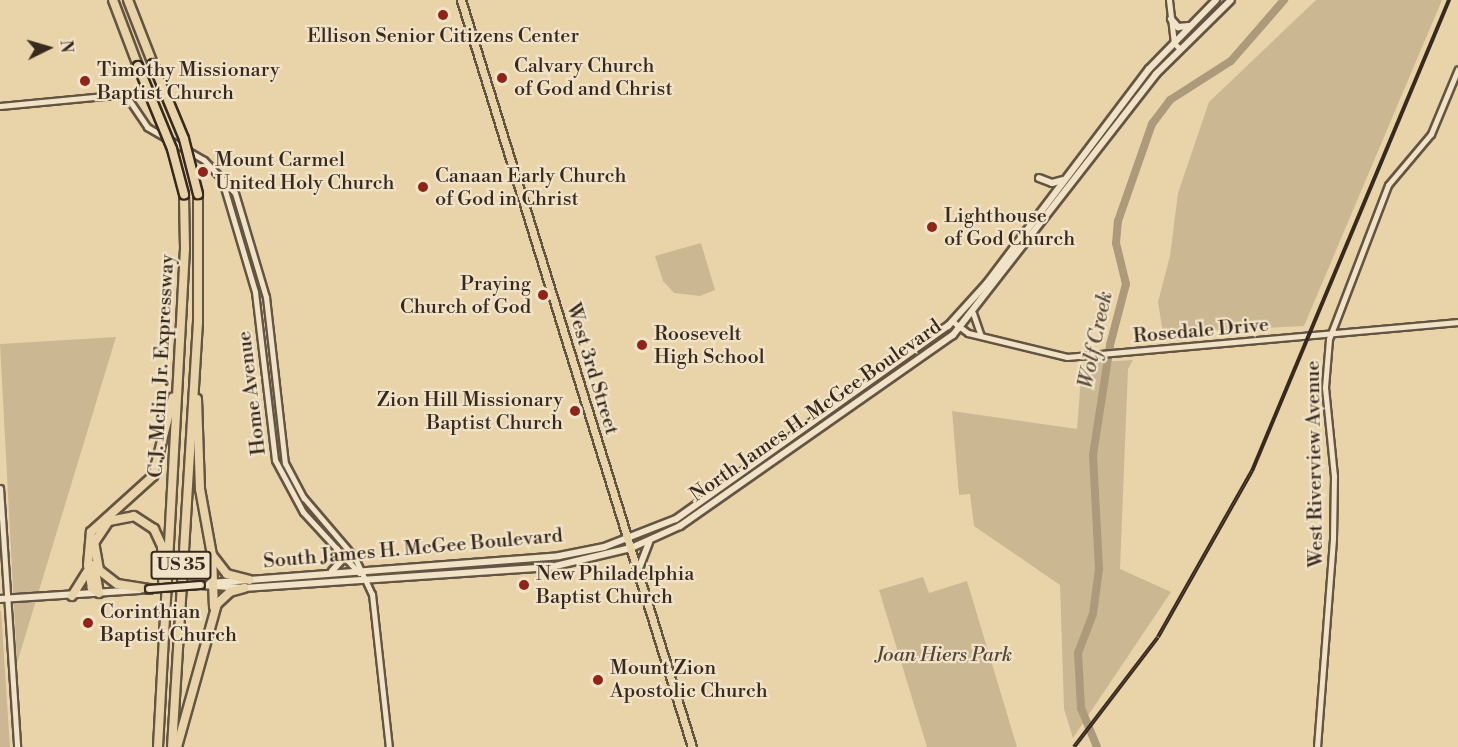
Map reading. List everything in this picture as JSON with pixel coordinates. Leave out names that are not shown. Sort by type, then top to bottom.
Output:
[{"type":"highway","name":"C.J. Mclin Jr. Expressway","points":[[112,0],[172,149],[184,194],[158,747]]},
{"type":"highway","name":"C.J. Mclin Jr. Expressway","points":[[128,0],[184,139],[198,194],[194,382],[172,747]]},
{"type":"highway","points":[[99,593],[92,588],[88,565],[88,540],[97,523],[139,494],[153,476],[177,375]]},
{"type":"highway","points":[[194,382],[200,489],[212,555],[214,613]]},
{"type":"highway","points":[[99,593],[94,557],[95,538],[109,521],[129,516],[146,521],[162,546],[165,614]]},
{"type":"highway","points":[[212,555],[227,574],[249,580]]},
{"type":"highway","points":[[94,557],[111,581],[149,589]]},
{"type":"highway","points":[[72,596],[84,583],[88,565]]},
{"type":"highway","points":[[177,747],[214,613],[224,595],[244,588]]},
{"type":"main road","name":"West 3rd Street","points":[[461,0],[692,747]]},
{"type":"main road","name":"North James H. McGee Boulevard","points":[[628,539],[676,519],[952,321],[1174,43],[1216,0]]},
{"type":"main road","name":"North James H. McGee Boulevard","points":[[631,548],[651,541],[706,510],[934,351],[961,327],[1180,49],[1231,0]]},
{"type":"main road","points":[[1171,19],[1178,27],[1190,26]]},
{"type":"main road","points":[[1039,178],[1052,183],[1064,179]]},
{"type":"main road","name":"South James H. McGee Boulevard","points":[[213,586],[332,572],[559,556],[628,539]]},
{"type":"main road","points":[[639,575],[643,550],[651,541]]},
{"type":"main road","name":"South James H. McGee Boulevard","points":[[0,604],[3,600],[201,585],[244,588],[550,567],[631,548]]},
{"type":"main road","points":[[332,572],[340,562],[336,549]]},
{"type":"street","points":[[1169,0],[1174,43],[1180,49]]},
{"type":"street","name":"West Riverview Avenue","points":[[1317,747],[1333,539],[1334,476],[1325,387],[1330,335],[1388,185],[1431,134],[1458,69]]},
{"type":"street","name":"Home Avenue","points":[[0,106],[125,94],[147,128],[204,160],[235,193],[262,278],[285,463],[302,495],[358,570]]},
{"type":"street","name":"Home Avenue","points":[[220,176],[255,292],[275,460],[303,512],[366,579]]},
{"type":"street","points":[[973,313],[982,337]]},
{"type":"street","name":"Rosedale Drive","points":[[952,321],[982,337],[1051,355],[1083,356],[1330,335],[1458,321]]},
{"type":"street","points":[[0,488],[3,600],[17,747]]},
{"type":"street","points":[[366,579],[374,607],[389,747]]},
{"type":"green space","points":[[1316,0],[1442,0],[1304,326],[1163,333],[1158,302],[1170,256],[1178,193],[1209,102]]},
{"type":"green space","points":[[701,243],[715,290],[700,296],[674,293],[663,281],[655,256]]},
{"type":"green space","points":[[116,337],[17,663],[0,344]]},
{"type":"green space","points":[[1133,360],[1128,369],[1120,569],[1171,592],[1073,738],[1064,709],[1060,585],[974,526],[970,494],[959,495],[952,411],[1077,429],[1082,363]]},
{"type":"green space","name":"Joan Hiers Park","points":[[923,577],[929,593],[967,581],[1017,747],[927,747],[879,590]]},
{"type":"green space","points":[[1,611],[10,747],[0,747]]},
{"type":"waterway","name":"Wolf Creek","points":[[1097,747],[1081,708],[1078,653],[1093,614],[1099,569],[1093,455],[1110,345],[1126,284],[1116,243],[1118,221],[1152,124],[1170,100],[1231,61],[1284,0]]},
{"type":"railway","points":[[1074,747],[1158,637],[1252,471],[1449,0]]},
{"type":"place","name":"Ellison Senior Citizens Center","points":[[443,15]]},
{"type":"place","name":"Calvary Church of God and Christ","points":[[502,78]]},
{"type":"place","name":"Timothy Missionary Baptist Church","points":[[85,81]]},
{"type":"place","name":"Mount Carmel United Holy Church","points":[[203,172]]},
{"type":"place","name":"Canaan Early Church of God in Christ","points":[[423,187]]},
{"type":"place","name":"Lighthouse of God Church","points":[[932,227]]},
{"type":"place","name":"Praying Church of God","points":[[543,295]]},
{"type":"place","name":"Roosevelt High School","points":[[642,345]]},
{"type":"place","name":"Zion Hill Missionary Baptist Church","points":[[575,411]]},
{"type":"place","name":"New Philadelphia Baptist Church","points":[[524,585]]},
{"type":"place","name":"Corinthian Baptist Church","points":[[88,623]]},
{"type":"place","name":"Mount Zion Apostolic Church","points":[[598,680]]}]
